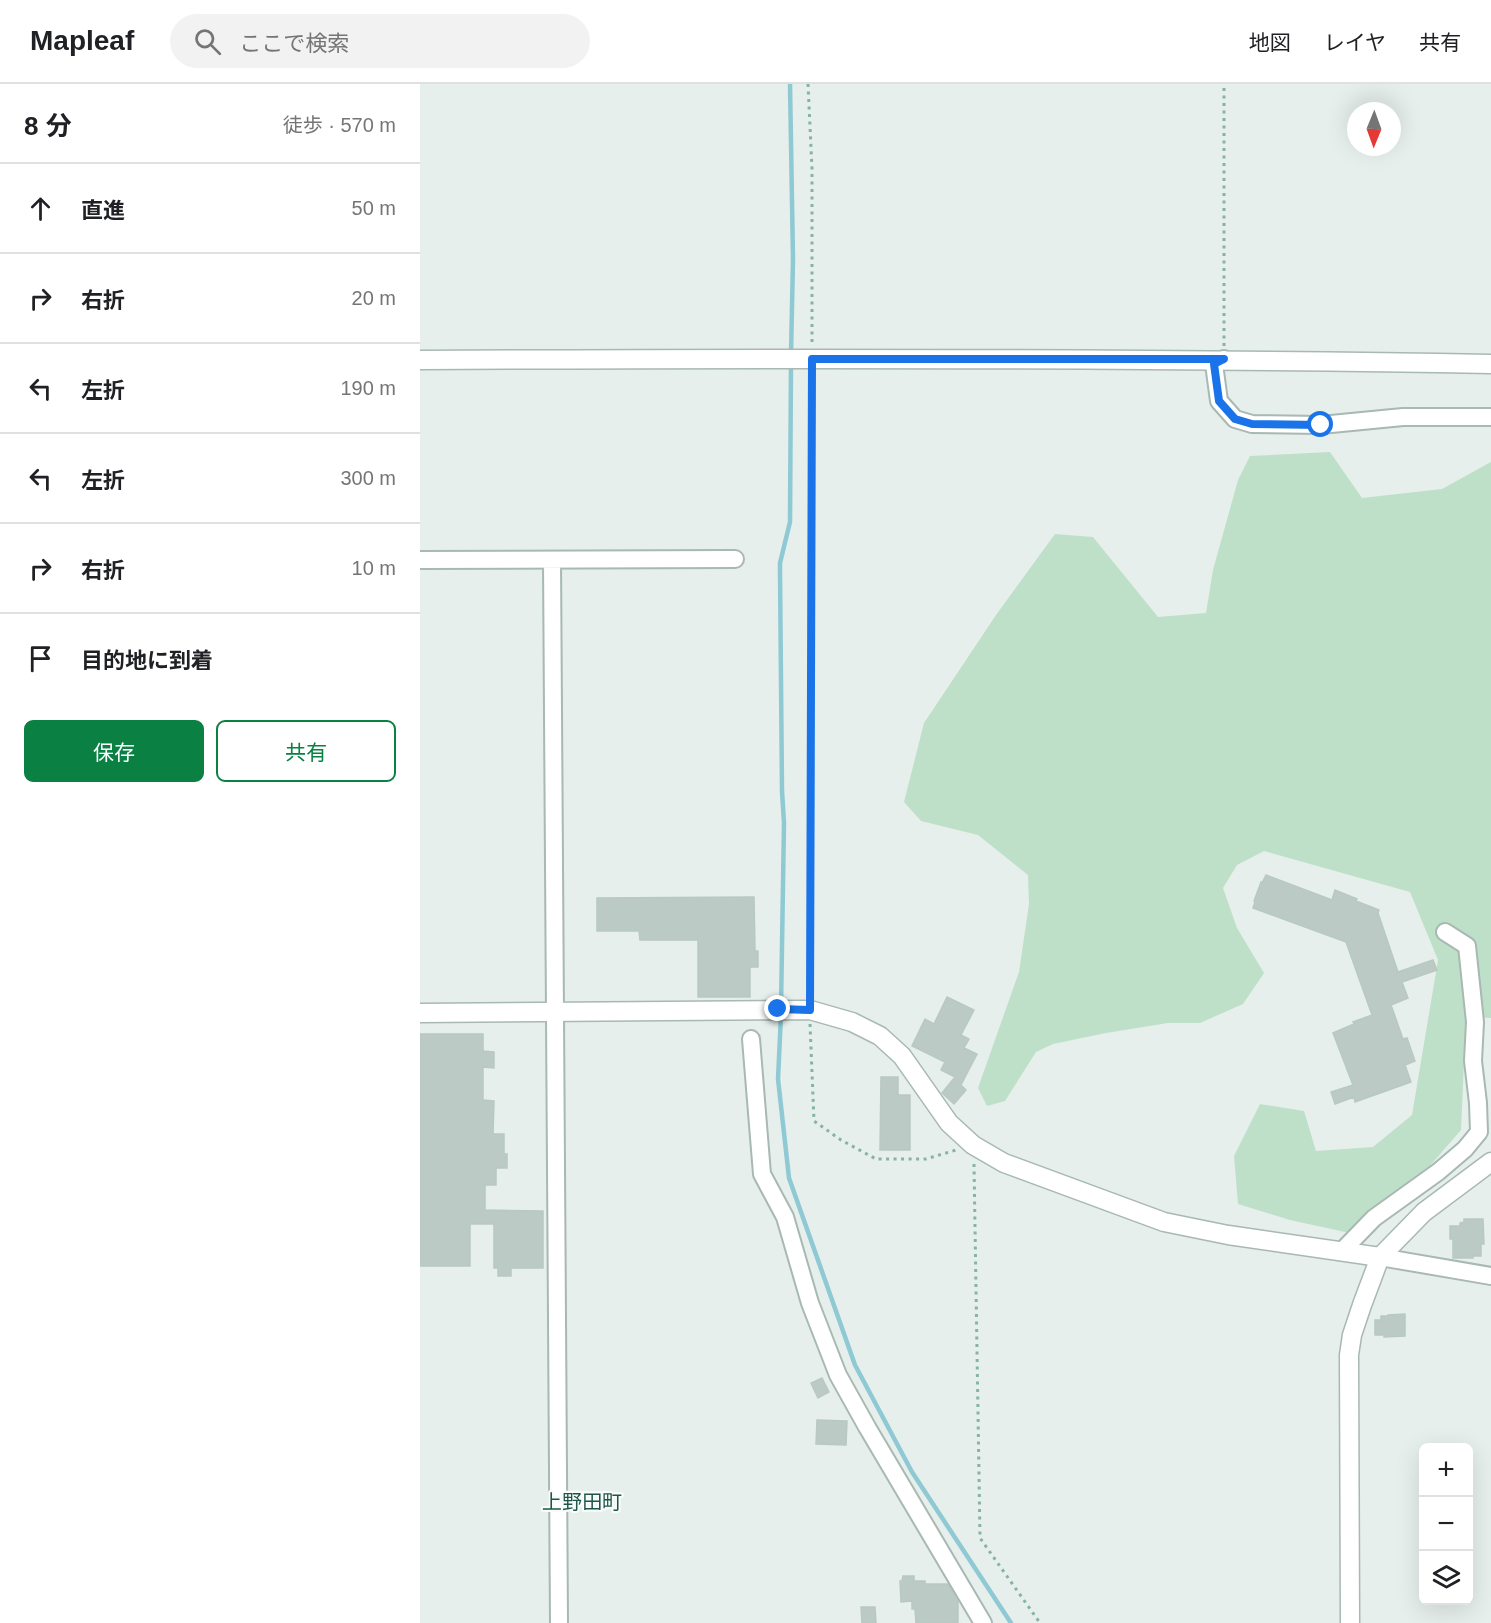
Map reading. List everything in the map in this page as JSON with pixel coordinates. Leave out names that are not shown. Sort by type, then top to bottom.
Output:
[{"type":"street","points":[[420,360],[1224,359],[1491,364]]},
{"type":"street","points":[[1224,359],[1214,364],[1219,401],[1235,419],[1252,424],[1321,425],[1403,417],[1491,417]]},
{"type":"street","points":[[420,560],[735,560]]},
{"type":"street","points":[[552,560],[559,1623]]},
{"type":"street","points":[[1341,1252],[1374,1218],[1438,1172],[1465,1149],[1479,1132],[1473,1061],[1476,1022],[1467,946],[1445,932]]},
{"type":"street","points":[[420,1013],[810,1010],[852,1022],[880,1036],[902,1056],[949,1123],[973,1145],[1004,1163],[1164,1222],[1228,1235],[1491,1276]]},
{"type":"street","points":[[752,1039],[762,1174],[786,1217],[810,1303],[838,1375],[983,1623]]},
{"type":"street","points":[[1350,1623],[1349,1355],[1358,1315],[1380,1257],[1424,1212],[1491,1162]]},
{"type":"path","points":[[808,84],[813,169],[810,1010],[814,1121],[841,1140],[876,1159],[926,1159],[973,1145],[980,1538],[1040,1623]]},
{"type":"path","points":[[1224,84],[1224,359]]},
{"type":"green space","points":[[1330,452],[1362,498],[1442,489],[1491,462],[1491,1018],[1466,1017],[1461,1130],[1368,1237],[1290,1220],[1238,1204],[1234,1156],[1260,1104],[1304,1111],[1316,1151],[1373,1147],[1412,1115],[1438,960],[1410,892],[1264,851],[1237,865],[1223,888],[1237,928],[1264,973],[1243,1004],[1200,1023],[1168,1023],[1053,1044],[1036,1052],[1005,1101],[987,1106],[978,1088],[1019,972],[1029,904],[1028,875],[978,835],[921,821],[904,802],[924,723],[996,615],[1055,534],[1093,537],[1158,617],[1206,613],[1213,570],[1238,480],[1250,456]]},
{"type":"building","points":[[1266,875],[1332,900],[1335,890],[1379,910],[1378,913],[1398,972],[1433,960],[1437,970],[1402,982],[1408,998],[1391,1005],[1403,1039],[1407,1038],[1415,1061],[1405,1065],[1411,1082],[1355,1102],[1354,1097],[1335,1104],[1331,1092],[1353,1085],[1333,1033],[1372,1015],[1346,942],[1253,908],[1261,882]]},
{"type":"building","points":[[754,897],[755,951],[758,951],[758,967],[750,967],[750,997],[698,997],[698,940],[640,940],[639,931],[597,931],[597,898]]},
{"type":"building","points":[[947,997],[974,1010],[961,1035],[969,1039],[964,1048],[977,1054],[961,1085],[966,1090],[954,1104],[942,1093],[955,1077],[941,1070],[945,1062],[912,1046],[925,1019],[934,1024]]},
{"type":"building","points":[[420,1034],[483,1034],[483,1051],[494,1052],[494,1068],[483,1067],[483,1100],[494,1101],[493,1134],[504,1134],[507,1168],[496,1168],[496,1185],[485,1185],[485,1210],[543,1211],[543,1268],[511,1268],[511,1276],[498,1276],[498,1268],[494,1268],[494,1224],[470,1224],[470,1266],[420,1266]]},
{"type":"building","points":[[881,1077],[898,1077],[898,1095],[910,1095],[910,1150],[880,1150]]},
{"type":"building","points":[[1464,1219],[1483,1219],[1484,1244],[1481,1244],[1481,1256],[1453,1258],[1450,1226],[1460,1226]]},
{"type":"building","points":[[1405,1314],[1405,1336],[1375,1335],[1375,1320],[1381,1320],[1381,1316]]},
{"type":"building","points":[[822,1378],[829,1392],[818,1398],[811,1383]]},
{"type":"building","points":[[817,1420],[847,1421],[846,1445],[816,1444]]},
{"type":"building","points":[[903,1576],[914,1576],[914,1581],[925,1581],[925,1584],[948,1584],[958,1602],[958,1623],[916,1623],[912,1601],[901,1602],[900,1581]]},
{"type":"building","points":[[861,1607],[875,1607],[876,1623],[862,1623]]},
{"type":"waterway","points":[[790,84],[793,259],[791,354]]},
{"type":"waterway","points":[[781,1007],[784,823],[780,563],[790,522],[791,363]]},
{"type":"waterway","points":[[781,1015],[778,1079],[789,1178],[855,1365],[912,1472],[1011,1623]]},
{"type":"district","name":"上野田町","points":[[582,1502]]},
{"type":"route","points":[[778,1009],[810,1010],[812,359],[1224,359],[1214,364],[1219,401],[1235,419],[1252,424],[1321,425]]}]
